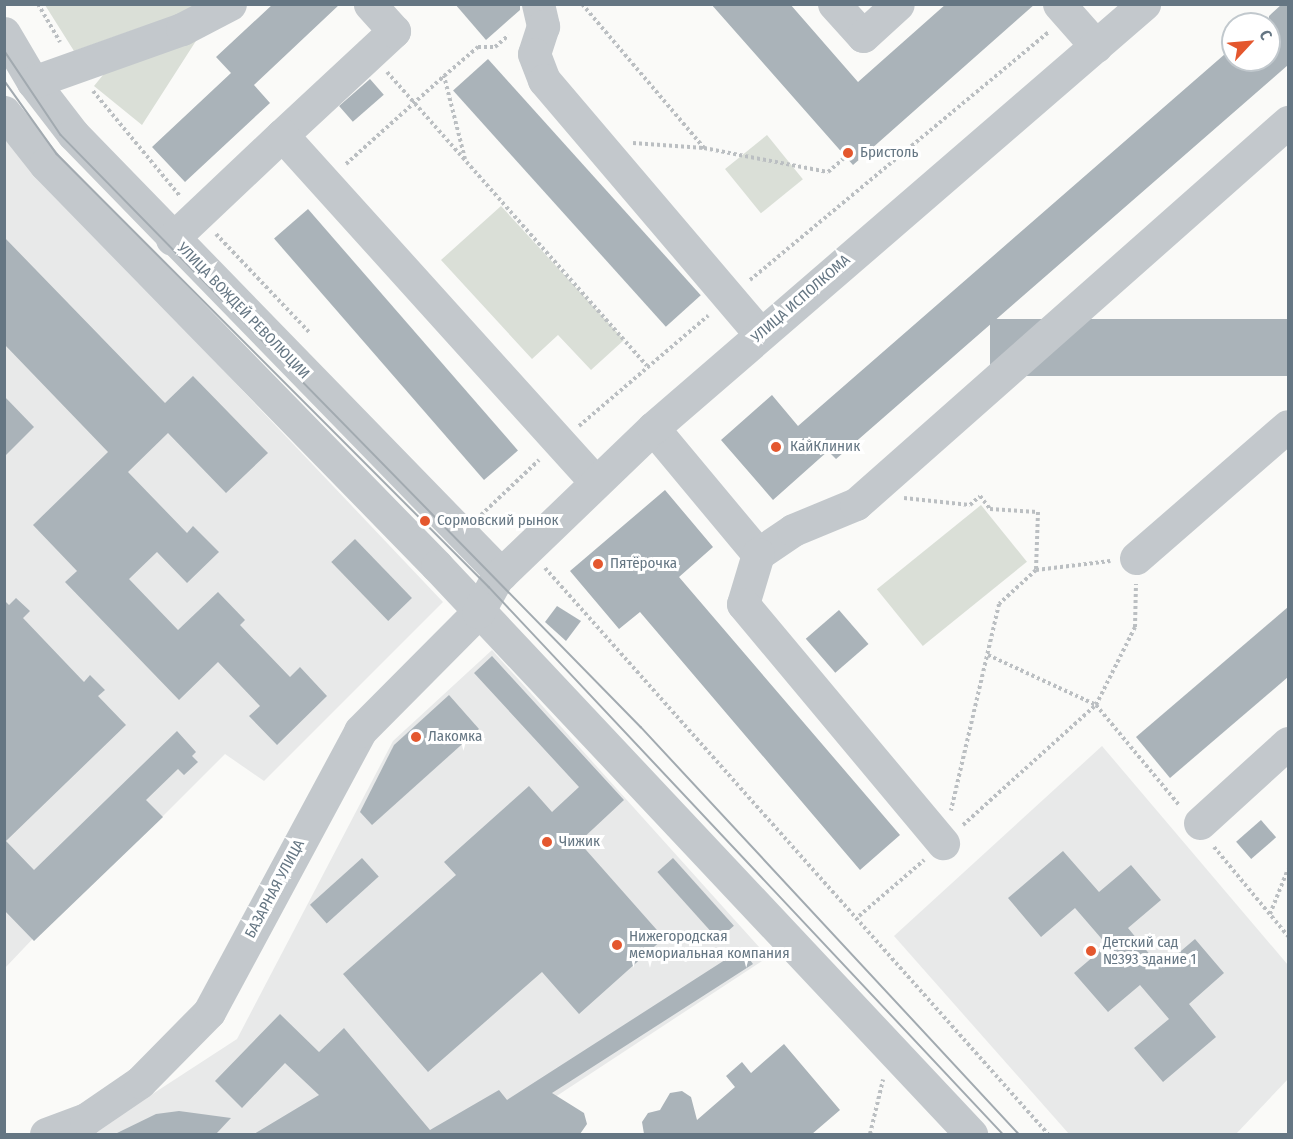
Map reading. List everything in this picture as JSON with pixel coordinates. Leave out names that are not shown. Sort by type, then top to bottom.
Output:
[{"type":"street","points":[[33,82],[76,70],[182,29],[230,4]]},
{"type":"street","points":[[172,238],[394,31],[370,4]]},
{"type":"street","points":[[834,4],[863,36],[898,4]]},
{"type":"street","name":"УЛИЦА ИСПОЛКОМА","points":[[478,612],[489,587],[501,574],[652,428],[1144,4]]},
{"type":"street","points":[[538,6],[543,27],[534,54],[544,80],[760,334]]},
{"type":"street","points":[[1063,9],[1096,46]]},
{"type":"street","name":"УЛИЦА ВОЖДЕЙ РЕВОЛЮЦИИ","points":[[4,33],[33,82],[73,134],[501,574]]},
{"type":"street","points":[[4,112],[45,164],[478,612],[971,1134]]},
{"type":"street","points":[[943,843],[743,604],[759,555],[793,530],[856,504],[1288,122]]},
{"type":"street","points":[[282,135],[558,444],[595,482]]},
{"type":"street","points":[[1136,558],[1288,426]]},
{"type":"street","points":[[652,428],[759,555]]},
{"type":"street","name":"БАЗАРНАЯ УЛИЦА","points":[[51,1134],[86,1119],[140,1082],[210,1012],[360,731],[478,612]]},
{"type":"street","points":[[1199,826],[1288,743]]},
{"type":"path","points":[[38,4],[76,70],[136,148],[319,343]]},
{"type":"path","points":[[582,4],[704,148]]},
{"type":"path","points":[[325,184],[478,47],[495,48],[538,6]]},
{"type":"path","points":[[481,515],[647,366],[1063,9]]},
{"type":"path","points":[[371,54],[647,366]]},
{"type":"path","points":[[444,76],[465,160]]},
{"type":"path","points":[[595,140],[704,148],[828,172],[845,157]]},
{"type":"path","points":[[867,494],[970,505],[980,496],[990,509],[1038,512],[1036,570]]},
{"type":"path","points":[[473,506],[489,523]]},
{"type":"path","points":[[527,548],[859,916],[1048,1134]]},
{"type":"path","points":[[859,916],[943,843],[1096,705],[1135,627],[1136,558],[1036,570],[999,604],[943,843]]},
{"type":"path","points":[[987,654],[1096,705],[1199,826],[1288,936]]},
{"type":"path","points":[[1270,914],[1288,868]]},
{"type":"path","points":[[870,1134],[890,1049]]},
{"type":"shaded area","points":[[45,5],[219,5],[142,125],[94,86],[142,27],[74,51]]},
{"type":"shaded area","points":[[767,135],[803,179],[761,213],[725,169]]},
{"type":"shaded area","points":[[5,140],[443,602],[264,781],[225,754],[160,819],[137,829],[5,968]]},
{"type":"shaded area","points":[[501,206],[624,340],[591,370],[558,335],[532,359],[441,260]]},
{"type":"shaded area","points":[[981,505],[1027,562],[923,646],[877,589]]},
{"type":"shaded area","points":[[492,650],[768,957],[546,1103],[554,1134],[91,1134],[237,1039],[393,741]]},
{"type":"shaded area","name":"Детский сад №393 здание 1","points":[[1102,746],[1288,965],[1288,1079],[1236,1134],[1069,1134],[894,936]]},
{"type":"building","points":[[273,4],[340,4],[254,85],[270,103],[185,182],[152,147],[231,73],[216,57]]},
{"type":"building","points":[[455,4],[520,4],[520,10],[486,40]]},
{"type":"building","points":[[711,4],[790,4],[858,82],[946,4],[1035,4],[853,165]]},
{"type":"building","points":[[1282,4],[1288,4],[1288,65],[1281,71],[1281,12],[1273,12]]},
{"type":"building","points":[[1221,57],[1221,72],[1280,72],[836,459],[828,451],[773,500],[721,440],[772,395],[798,426]]},
{"type":"building","points":[[488,59],[701,295],[666,327],[453,90]]},
{"type":"building","points":[[370,79],[384,95],[353,122],[339,106]]},
{"type":"building","points":[[308,209],[518,451],[484,480],[274,239]]},
{"type":"building","points":[[4,237],[165,403],[193,376],[268,453],[226,493],[168,433],[128,472],[187,533],[193,526],[219,552],[187,583],[157,552],[129,579],[178,630],[218,592],[245,620],[240,625],[290,677],[300,667],[327,696],[277,745],[249,716],[260,706],[218,662],[179,700],[65,582],[77,571],[33,525],[108,452],[4,344]]},
{"type":"building","points":[[990,319],[1288,319],[1288,376],[990,376]]},
{"type":"building","points":[[4,396],[34,427],[4,457]]},
{"type":"building","points":[[665,490],[713,547],[679,577],[900,835],[860,870],[640,612],[619,629],[570,571]]},
{"type":"building","points":[[355,539],[412,598],[388,621],[331,562]]},
{"type":"building","points":[[16,598],[30,611],[23,618],[84,682],[90,675],[105,690],[98,696],[126,725],[6,841],[34,870],[177,731],[196,752],[192,756],[198,762],[184,775],[178,769],[146,800],[163,817],[34,941],[4,910],[4,600],[9,605]]},
{"type":"building","points":[[557,606],[581,621],[566,641],[545,622]]},
{"type":"building","points":[[1288,607],[1288,677],[1170,778],[1136,737]]},
{"type":"building","points":[[839,610],[869,644],[835,673],[806,639]]},
{"type":"building","points":[[492,656],[624,800],[579,842],[664,938],[579,1014],[542,972],[428,1072],[343,974],[456,875],[444,862],[529,786],[552,812],[579,787],[474,673]]},
{"type":"building","points":[[449,695],[479,729],[372,825],[360,812],[394,745]]},
{"type":"building","points":[[1261,820],[1276,837],[1251,859],[1236,842]]},
{"type":"building","points":[[1063,851],[1099,892],[1131,865],[1161,900],[1128,928],[1161,968],[1195,939],[1224,973],[1189,1004],[1216,1037],[1163,1082],[1134,1048],[1169,1019],[1140,985],[1108,1012],[1074,973],[1107,945],[1075,908],[1041,937],[1008,898]]},
{"type":"building","points":[[362,858],[379,877],[327,923],[310,905]]},
{"type":"building","points":[[673,858],[734,926],[718,940],[657,872]]},
{"type":"building","points":[[742,949],[753,964],[552,1093],[584,1113],[587,1124],[580,1134],[254,1134],[319,1095],[285,1063],[242,1108],[215,1081],[280,1014],[319,1052],[344,1028],[430,1130],[499,1090],[507,1100]]},
{"type":"building","points":[[784,1044],[840,1110],[812,1134],[644,1134],[642,1122],[648,1113],[660,1110],[670,1093],[682,1091],[691,1097],[697,1120],[735,1087],[726,1076],[742,1062],[751,1073]]},
{"type":"building","points":[[179,1111],[231,1118],[216,1134],[115,1134],[156,1114]]},
{"type":"tram line","points":[[4,50],[61,135],[641,727],[1019,1134]]},
{"type":"tram line","points":[[4,80],[57,154],[489,587],[1003,1134]]},
{"type":"place","name":"Бристоль","points":[[848,153]]},
{"type":"place","name":"КайКлиник","points":[[776,447]]},
{"type":"place","name":"Сормовский рынок","points":[[425,521]]},
{"type":"place","name":"Пятёрочка","points":[[598,564]]},
{"type":"place","name":"Лакомка","points":[[416,737]]},
{"type":"place","name":"Чижик","points":[[547,842]]},
{"type":"place","name":"Нижегородская мемориальная компания","points":[[617,945]]},
{"type":"place","name":"Детский сад №393 здание 1","points":[[1091,951]]}]
